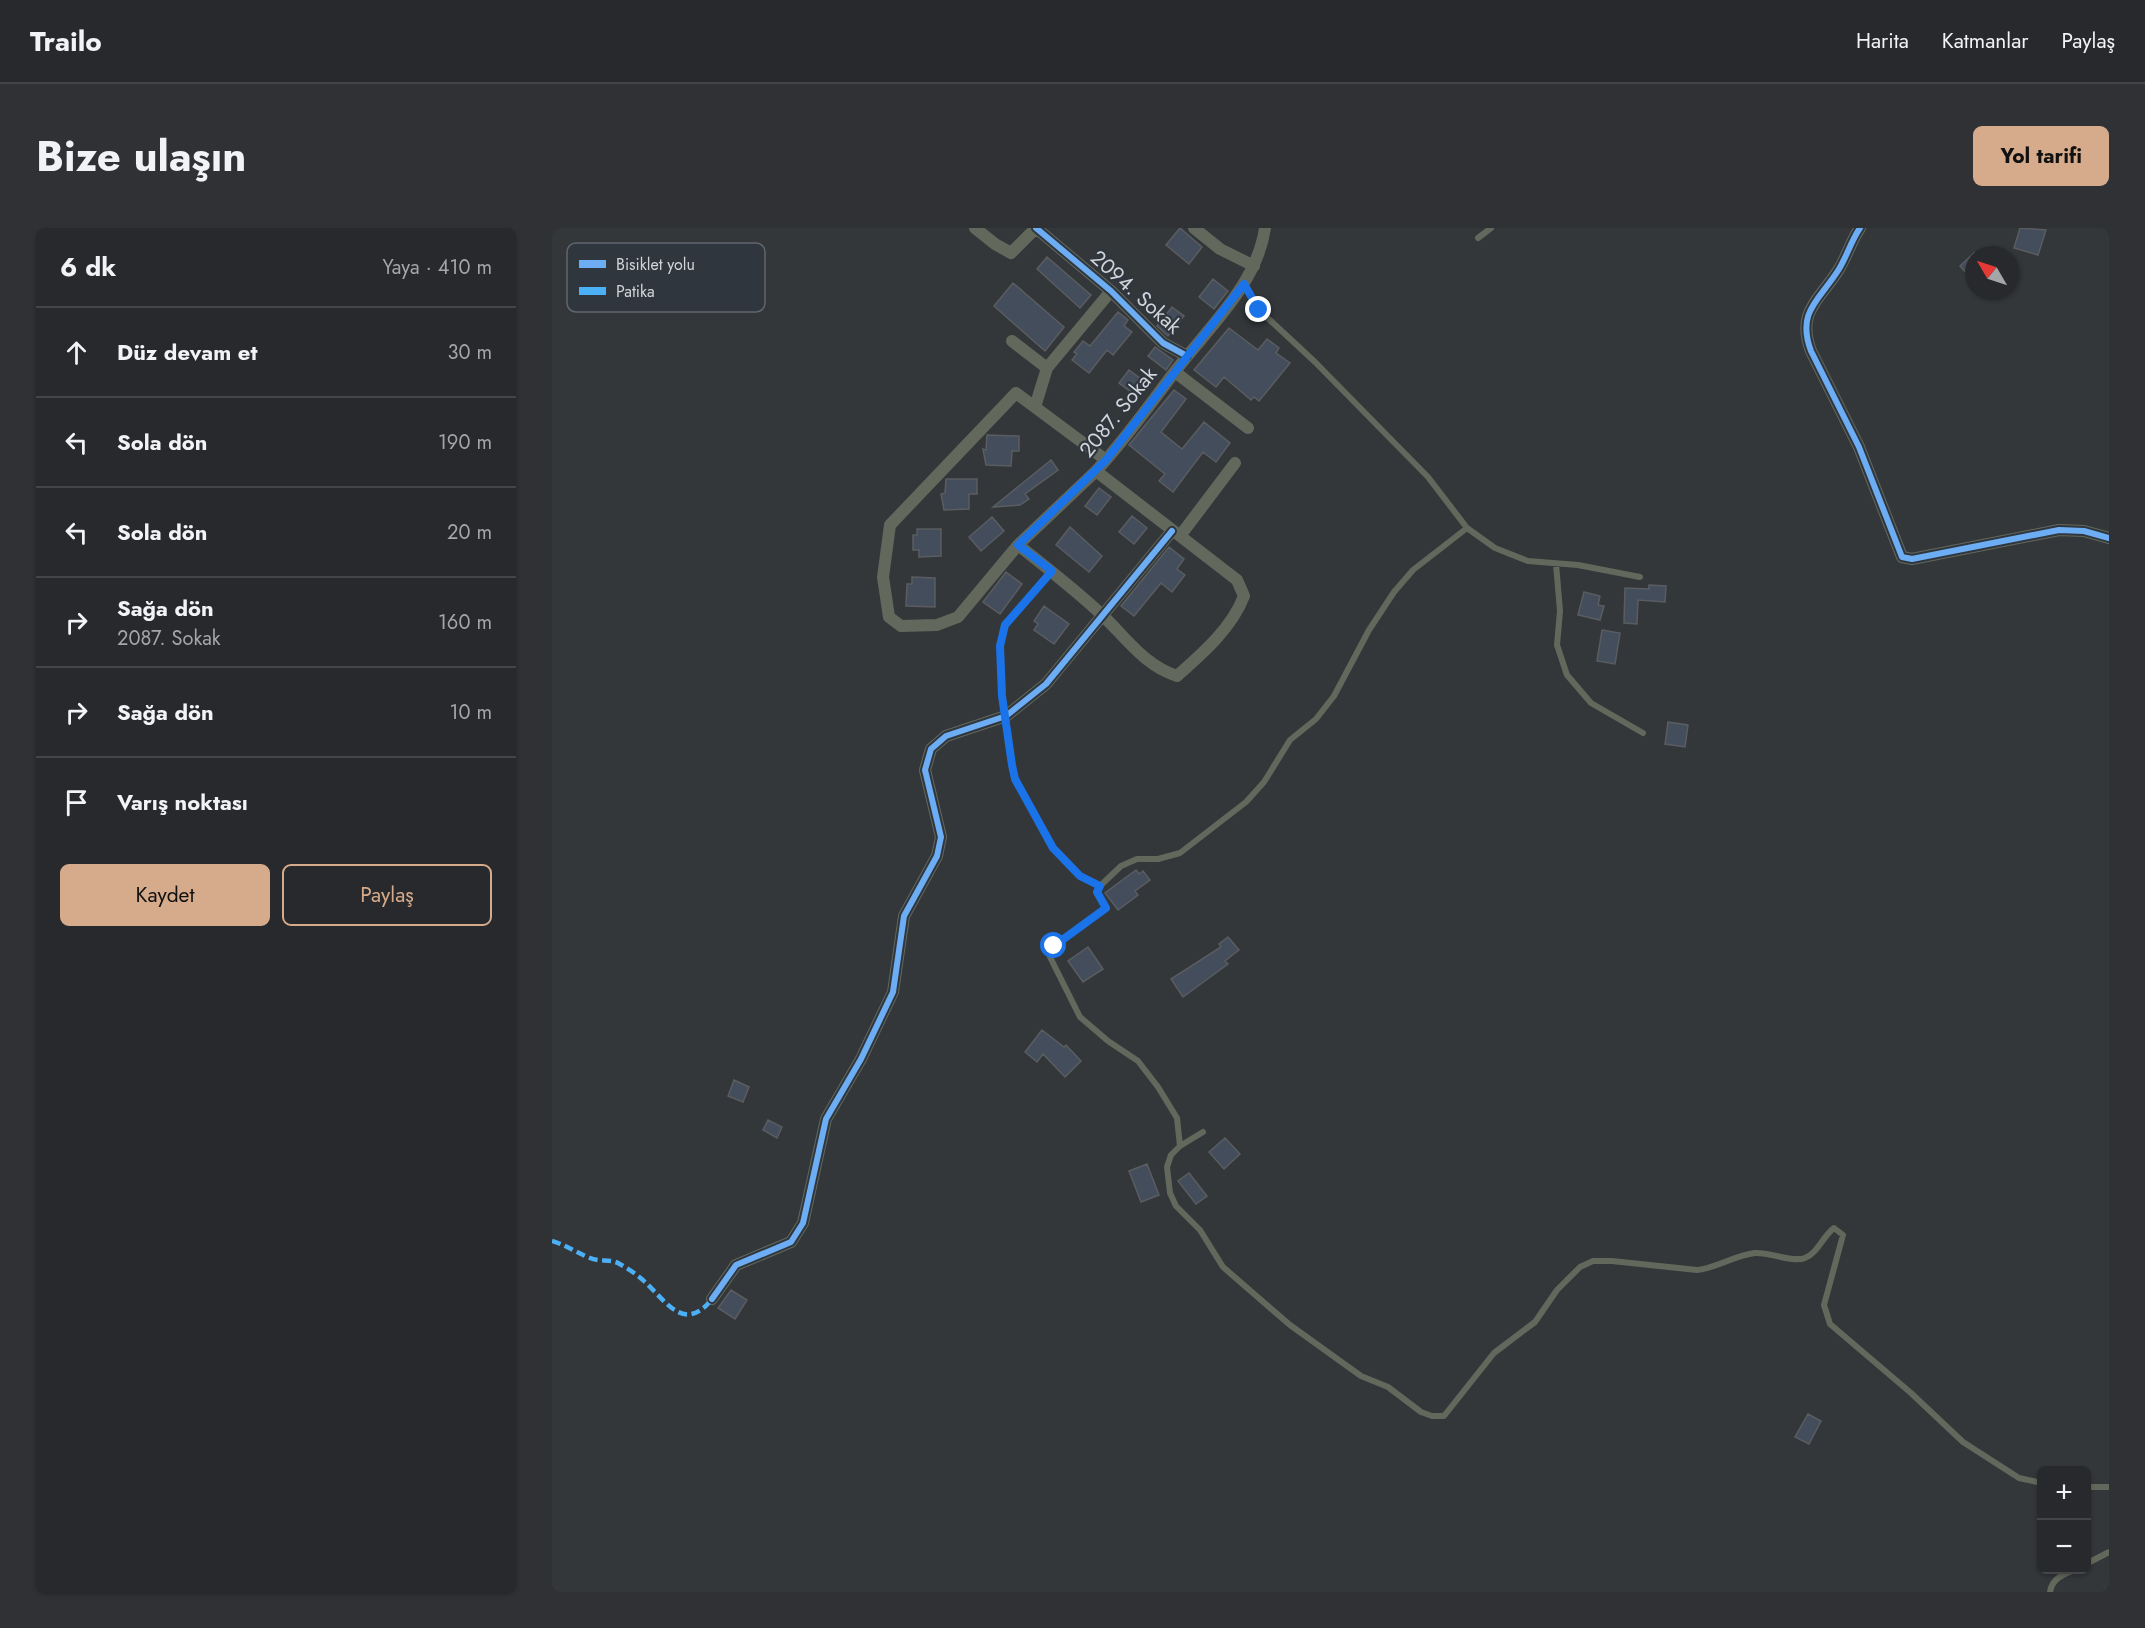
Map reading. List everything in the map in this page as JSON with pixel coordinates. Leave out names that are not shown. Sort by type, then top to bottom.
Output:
[{"type":"street","points":[[975,228],[1011,253],[1036,228]]},
{"type":"street","name":"2094. Sokak","points":[[1036,228],[1110,291],[1163,343],[1187,356]]},
{"type":"street","points":[[1194,228],[1220,249],[1254,266]]},
{"type":"street","name":"2087. Sokak","points":[[1035,407],[1016,393],[890,525],[883,577],[889,617],[901,626],[937,625],[958,617],[1018,545],[1096,471],[1244,284],[1254,266],[1265,228]]},
{"type":"street","points":[[1860,228],[1840,267],[1810,310],[1806,334],[1811,351],[1862,454],[1902,557],[1912,559],[2059,530],[2084,531],[2109,538]]},
{"type":"street","points":[[1106,460],[1035,407],[1047,369],[1110,291]]},
{"type":"street","points":[[1012,341],[1047,369]]},
{"type":"street","points":[[1174,372],[1248,428]]},
{"type":"street","points":[[712,1299],[736,1265],[758,1253],[791,1242],[803,1223],[826,1119],[861,1059],[893,992],[904,916],[937,856],[941,837],[925,770],[931,749],[946,736],[1006,716],[1046,684],[1102,614],[1176,533],[1235,463]]},
{"type":"street","points":[[1018,545],[1102,614],[1127,642],[1160,671],[1177,676],[1194,661],[1238,613],[1244,596],[1237,580],[1096,471]]},
{"type":"lane","points":[[1478,238],[1491,228]]},
{"type":"lane","points":[[1244,284],[1259,310],[1315,362],[1428,477],[1467,528],[1495,548],[1520,558],[1578,565],[1640,577]]},
{"type":"lane","points":[[1180,1146],[1177,1118],[1153,1080],[1138,1061],[1108,1041],[1080,1017],[1050,957],[1054,946],[1106,908],[1097,892],[1100,886],[1121,866],[1137,859],[1158,859],[1180,853],[1246,802],[1264,782],[1290,740],[1316,719],[1334,696],[1369,630],[1399,586],[1438,549],[1467,528]]},
{"type":"lane","points":[[1556,564],[1560,611],[1557,645],[1567,675],[1591,703],[1643,733]]},
{"type":"lane","points":[[1052,571],[1005,625],[1000,646],[1006,716],[1015,779],[1053,848],[1080,876],[1100,886]]},
{"type":"lane","points":[[1203,1132],[1180,1146],[1171,1155],[1167,1167],[1170,1193],[1176,1206],[1200,1230],[1223,1267],[1290,1325],[1361,1376],[1388,1387],[1421,1412],[1432,1416],[1444,1416],[1494,1353],[1535,1322],[1568,1278],[1593,1261],[1697,1270],[1713,1268],[1753,1253],[1779,1254],[1798,1260],[1811,1255],[1834,1228],[1843,1235],[1824,1305],[1830,1324],[1911,1393],[1963,1442],[2019,1478],[2037,1482]]},
{"type":"lane","points":[[2091,1487],[2109,1487]]},
{"type":"lane","points":[[2091,1561],[2109,1552]]},
{"type":"lane","points":[[2050,1592],[2051,1584],[2064,1574]]},
{"type":"building","points":[[1180,228],[1202,247],[1189,264],[1166,245]]},
{"type":"building","points":[[2020,228],[2046,230],[2038,255],[2015,246]]},
{"type":"building","points":[[1047,257],[1091,295],[1080,308],[1037,269]]},
{"type":"building","points":[[1965,261],[1965,271],[1960,266]]},
{"type":"building","points":[[1213,279],[1228,291],[1214,309],[1199,297]]},
{"type":"building","points":[[1013,283],[1064,327],[1045,351],[994,306]]},
{"type":"building","points":[[1172,307],[1184,316],[1168,336],[1157,326]]},
{"type":"building","points":[[1118,312],[1128,320],[1124,326],[1132,332],[1113,355],[1107,350],[1089,373],[1072,360],[1077,354],[1074,352],[1083,341],[1090,346]]},
{"type":"building","points":[[1229,328],[1258,350],[1267,339],[1279,348],[1276,353],[1290,363],[1259,401],[1254,397],[1251,400],[1224,377],[1216,387],[1194,370]]},
{"type":"building","points":[[1155,347],[1173,360],[1166,370],[1148,356]]},
{"type":"building","points":[[1129,370],[1145,382],[1135,395],[1119,383]]},
{"type":"building","points":[[1174,390],[1186,399],[1161,432],[1182,449],[1204,422],[1230,443],[1216,462],[1203,452],[1173,492],[1159,481],[1165,474],[1129,445]]},
{"type":"building","points":[[987,435],[1019,436],[1019,451],[1012,451],[1011,466],[986,465],[983,449],[986,450]]},
{"type":"building","points":[[1051,460],[1058,470],[1025,494],[1029,499],[1020,505],[993,507]]},
{"type":"building","points":[[946,479],[977,479],[977,494],[969,494],[969,509],[944,510],[941,494],[945,493]]},
{"type":"building","points":[[1099,488],[1111,497],[1097,515],[1085,506]]},
{"type":"building","points":[[1132,516],[1147,528],[1134,544],[1119,532]]},
{"type":"building","points":[[992,517],[1004,531],[981,551],[969,537]]},
{"type":"building","points":[[1070,527],[1102,556],[1089,572],[1056,545]]},
{"type":"building","points":[[917,529],[941,529],[941,556],[919,557],[919,550],[913,550],[913,535],[917,535]]},
{"type":"building","points":[[1169,547],[1184,559],[1177,569],[1185,575],[1172,592],[1161,583],[1134,616],[1121,606]]},
{"type":"building","points":[[1006,572],[1022,584],[1000,614],[983,602]]},
{"type":"building","points":[[912,577],[935,578],[935,607],[906,606],[907,584],[912,584]]},
{"type":"building","points":[[1649,585],[1666,586],[1665,602],[1638,600],[1637,624],[1624,623],[1625,588],[1649,589]]},
{"type":"building","points":[[1584,592],[1600,596],[1598,605],[1604,606],[1600,620],[1578,615]]},
{"type":"building","points":[[1044,606],[1069,624],[1054,644],[1034,630],[1038,624],[1034,621]]},
{"type":"building","points":[[1602,630],[1620,633],[1615,664],[1597,661]]},
{"type":"building","points":[[1668,722],[1688,725],[1685,747],[1665,744]]},
{"type":"building","points":[[1136,870],[1139,874],[1143,871],[1150,880],[1135,891],[1138,895],[1118,910],[1105,893]]},
{"type":"building","points":[[1228,937],[1239,950],[1225,961],[1228,964],[1183,997],[1171,979],[1221,947],[1219,944]]},
{"type":"building","points":[[1088,947],[1103,969],[1083,982],[1068,961]]},
{"type":"building","points":[[1042,1030],[1064,1047],[1066,1045],[1081,1061],[1065,1077],[1043,1054],[1037,1062],[1025,1052]]},
{"type":"building","points":[[734,1080],[749,1087],[743,1102],[728,1096]]},
{"type":"building","points":[[768,1120],[782,1127],[777,1138],[763,1130]]},
{"type":"building","points":[[1225,1138],[1240,1154],[1224,1169],[1209,1152]]},
{"type":"building","points":[[1147,1164],[1159,1195],[1141,1202],[1129,1171]]},
{"type":"building","points":[[1189,1173],[1207,1196],[1196,1204],[1178,1181]]},
{"type":"building","points":[[731,1290],[747,1300],[735,1319],[718,1308]]},
{"type":"building","points":[[1808,1414],[1821,1421],[1809,1444],[1795,1437]]},
{"type":"marked path","points":[[552,1241],[593,1259],[618,1263],[642,1279],[668,1305],[684,1314],[693,1314],[712,1299]]},
{"type":"cycle path","points":[[1036,228],[1111,291],[1163,343],[1187,356]]},
{"type":"cycle path","points":[[1860,228],[1839,269],[1812,307],[1806,326],[1807,337],[1811,351],[1859,447],[1902,557],[1912,559],[2059,530],[2084,531],[2109,538]]},
{"type":"cycle path","points":[[712,1299],[736,1265],[791,1242],[803,1223],[826,1119],[861,1059],[893,992],[904,916],[937,856],[941,837],[925,770],[931,749],[946,736],[1006,716],[1046,684],[1172,531]]},
{"type":"route","points":[[1054,946],[1106,908],[1097,892],[1100,886],[1080,876],[1053,848],[1015,779],[1002,696],[1000,646],[1005,625],[1052,571],[1018,545],[1106,460],[1244,284],[1259,310]]}]
